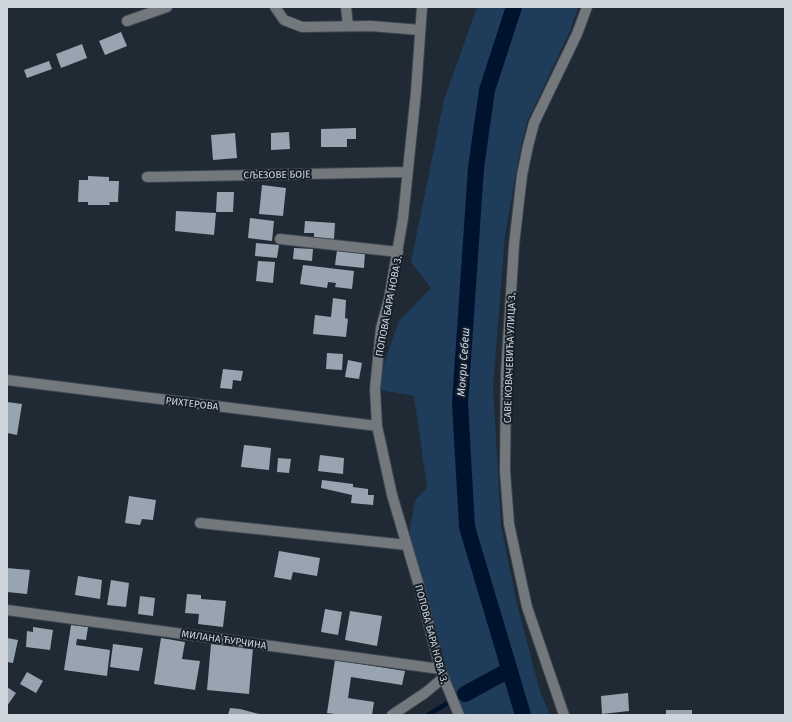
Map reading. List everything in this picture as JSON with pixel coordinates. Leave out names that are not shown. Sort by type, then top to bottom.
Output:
[{"type":"street","points":[[127,21],[167,7]]},
{"type":"street","points":[[275,7],[284,20],[302,27],[371,26],[420,30]]},
{"type":"street","points":[[346,7],[348,26]]},
{"type":"street","name":"ПОПОВА БАРА НОВА 3.","points":[[422,7],[416,92],[398,252],[381,328],[375,389],[377,426],[392,495],[420,586],[442,674],[458,715]]},
{"type":"street","name":"САВЕ КОВАЧЕВИЋА УЛИЦА 3.","points":[[564,715],[527,607],[509,524],[505,471],[506,374],[515,238],[522,175],[528,146],[534,123],[577,34],[587,7]]},
{"type":"street","name":"СЉЕЗОВЕ БОЈЕ","points":[[147,177],[407,172]]},
{"type":"street","points":[[280,240],[398,252]]},
{"type":"street","name":"РИХТЕРОВА","points":[[7,380],[377,426]]},
{"type":"street","points":[[200,523],[407,545]]},
{"type":"street","name":"МИЛАНА ЋУРЧИНА","points":[[7,610],[442,674]]},
{"type":"street","points":[[392,715],[425,693],[442,674]]},
{"type":"shaded area","points":[[477,7],[578,7],[570,31],[527,122],[519,155],[505,236],[493,386],[501,526],[518,608],[540,691],[550,715],[458,715],[407,545],[415,501],[427,487],[414,396],[375,389],[399,321],[431,288],[411,262],[444,100]]},
{"type":"building","points":[[121,32],[127,46],[105,55],[99,41]]},
{"type":"building","points":[[82,44],[87,58],[61,68],[56,54]]},
{"type":"building","points":[[49,61],[52,69],[27,78],[24,70]]},
{"type":"building","points":[[356,128],[356,139],[347,139],[347,147],[321,147],[321,129]]},
{"type":"building","points":[[289,132],[290,149],[271,150],[271,133]]},
{"type":"building","points":[[235,133],[237,158],[213,160],[211,135]]},
{"type":"building","points":[[88,176],[109,177],[109,181],[119,181],[118,202],[109,202],[110,205],[88,205],[88,202],[78,202],[79,180],[88,180]]},
{"type":"building","points":[[262,185],[286,188],[283,216],[259,214]]},
{"type":"building","points":[[217,192],[234,192],[233,212],[216,212]]},
{"type":"building","points":[[176,211],[216,213],[214,235],[175,231]]},
{"type":"building","points":[[250,218],[274,221],[272,241],[248,238]]},
{"type":"building","points":[[305,221],[335,223],[334,239],[314,238],[314,233],[304,233]]},
{"type":"building","points":[[256,243],[279,245],[277,258],[255,256]]},
{"type":"building","points":[[294,248],[313,249],[312,261],[293,259]]},
{"type":"building","points":[[337,250],[365,253],[364,268],[335,265]]},
{"type":"building","points":[[258,261],[275,262],[273,283],[256,281]]},
{"type":"building","points":[[303,265],[354,271],[352,289],[335,287],[336,283],[328,282],[327,288],[300,284]]},
{"type":"building","points":[[333,298],[346,300],[345,318],[348,319],[346,337],[313,334],[315,315],[331,317]]},
{"type":"building","points":[[327,353],[343,354],[342,370],[326,369]]},
{"type":"building","points":[[348,360],[362,363],[359,379],[345,377]]},
{"type":"building","points":[[223,369],[243,371],[241,381],[233,380],[232,389],[220,388]]},
{"type":"building","points":[[7,402],[22,404],[17,435],[7,433]]},
{"type":"building","points":[[244,445],[271,448],[269,470],[241,467]]},
{"type":"building","points":[[320,455],[344,458],[343,474],[318,471]]},
{"type":"building","points":[[278,458],[291,459],[289,473],[277,472]]},
{"type":"building","points":[[322,480],[353,484],[353,487],[368,489],[368,495],[374,495],[373,505],[351,503],[352,495],[321,488]]},
{"type":"building","points":[[129,496],[156,500],[153,520],[142,519],[140,525],[125,523]]},
{"type":"building","points":[[279,551],[320,558],[317,576],[293,572],[291,580],[274,577]]},
{"type":"building","points":[[7,568],[30,570],[27,594],[7,592]]},
{"type":"building","points":[[78,576],[102,580],[100,599],[75,595]]},
{"type":"building","points":[[111,580],[129,583],[126,607],[107,605]]},
{"type":"building","points":[[187,594],[201,595],[201,599],[226,601],[223,627],[198,624],[199,614],[185,613]]},
{"type":"building","points":[[140,596],[155,598],[153,616],[138,614]]},
{"type":"building","points":[[325,609],[342,612],[338,635],[321,632]]},
{"type":"building","points":[[350,611],[382,616],[377,646],[345,640]]},
{"type":"building","points":[[71,625],[88,627],[86,640],[69,638]]},
{"type":"building","points":[[33,627],[53,630],[50,650],[26,647],[27,631],[33,632]]},
{"type":"building","points":[[7,638],[18,640],[13,663],[7,662]]},
{"type":"building","points":[[69,638],[77,639],[76,645],[110,650],[107,676],[64,670]]},
{"type":"building","points":[[161,638],[185,642],[182,659],[200,661],[195,690],[154,684]]},
{"type":"building","points":[[113,644],[143,648],[139,671],[110,667]]},
{"type":"building","points":[[211,644],[253,648],[249,694],[207,690]]},
{"type":"building","points":[[335,660],[405,671],[402,685],[351,677],[348,698],[374,702],[372,715],[343,715],[327,713]]},
{"type":"building","points":[[27,672],[43,681],[36,693],[20,684]]},
{"type":"building","points":[[7,687],[16,693],[7,706]]},
{"type":"building","points":[[628,693],[629,711],[602,714],[601,696]]},
{"type":"building","points":[[230,708],[240,709],[263,715],[228,715]]},
{"type":"building","points":[[666,710],[692,710],[692,715],[666,715]]},
{"type":"waterway","name":"Мокри Себеш","points":[[514,7],[487,90],[476,168],[460,403],[467,527],[523,715]]},
{"type":"waterway","points":[[465,694],[509,670]]},
{"type":"waterway","points":[[428,715],[446,704]]}]
